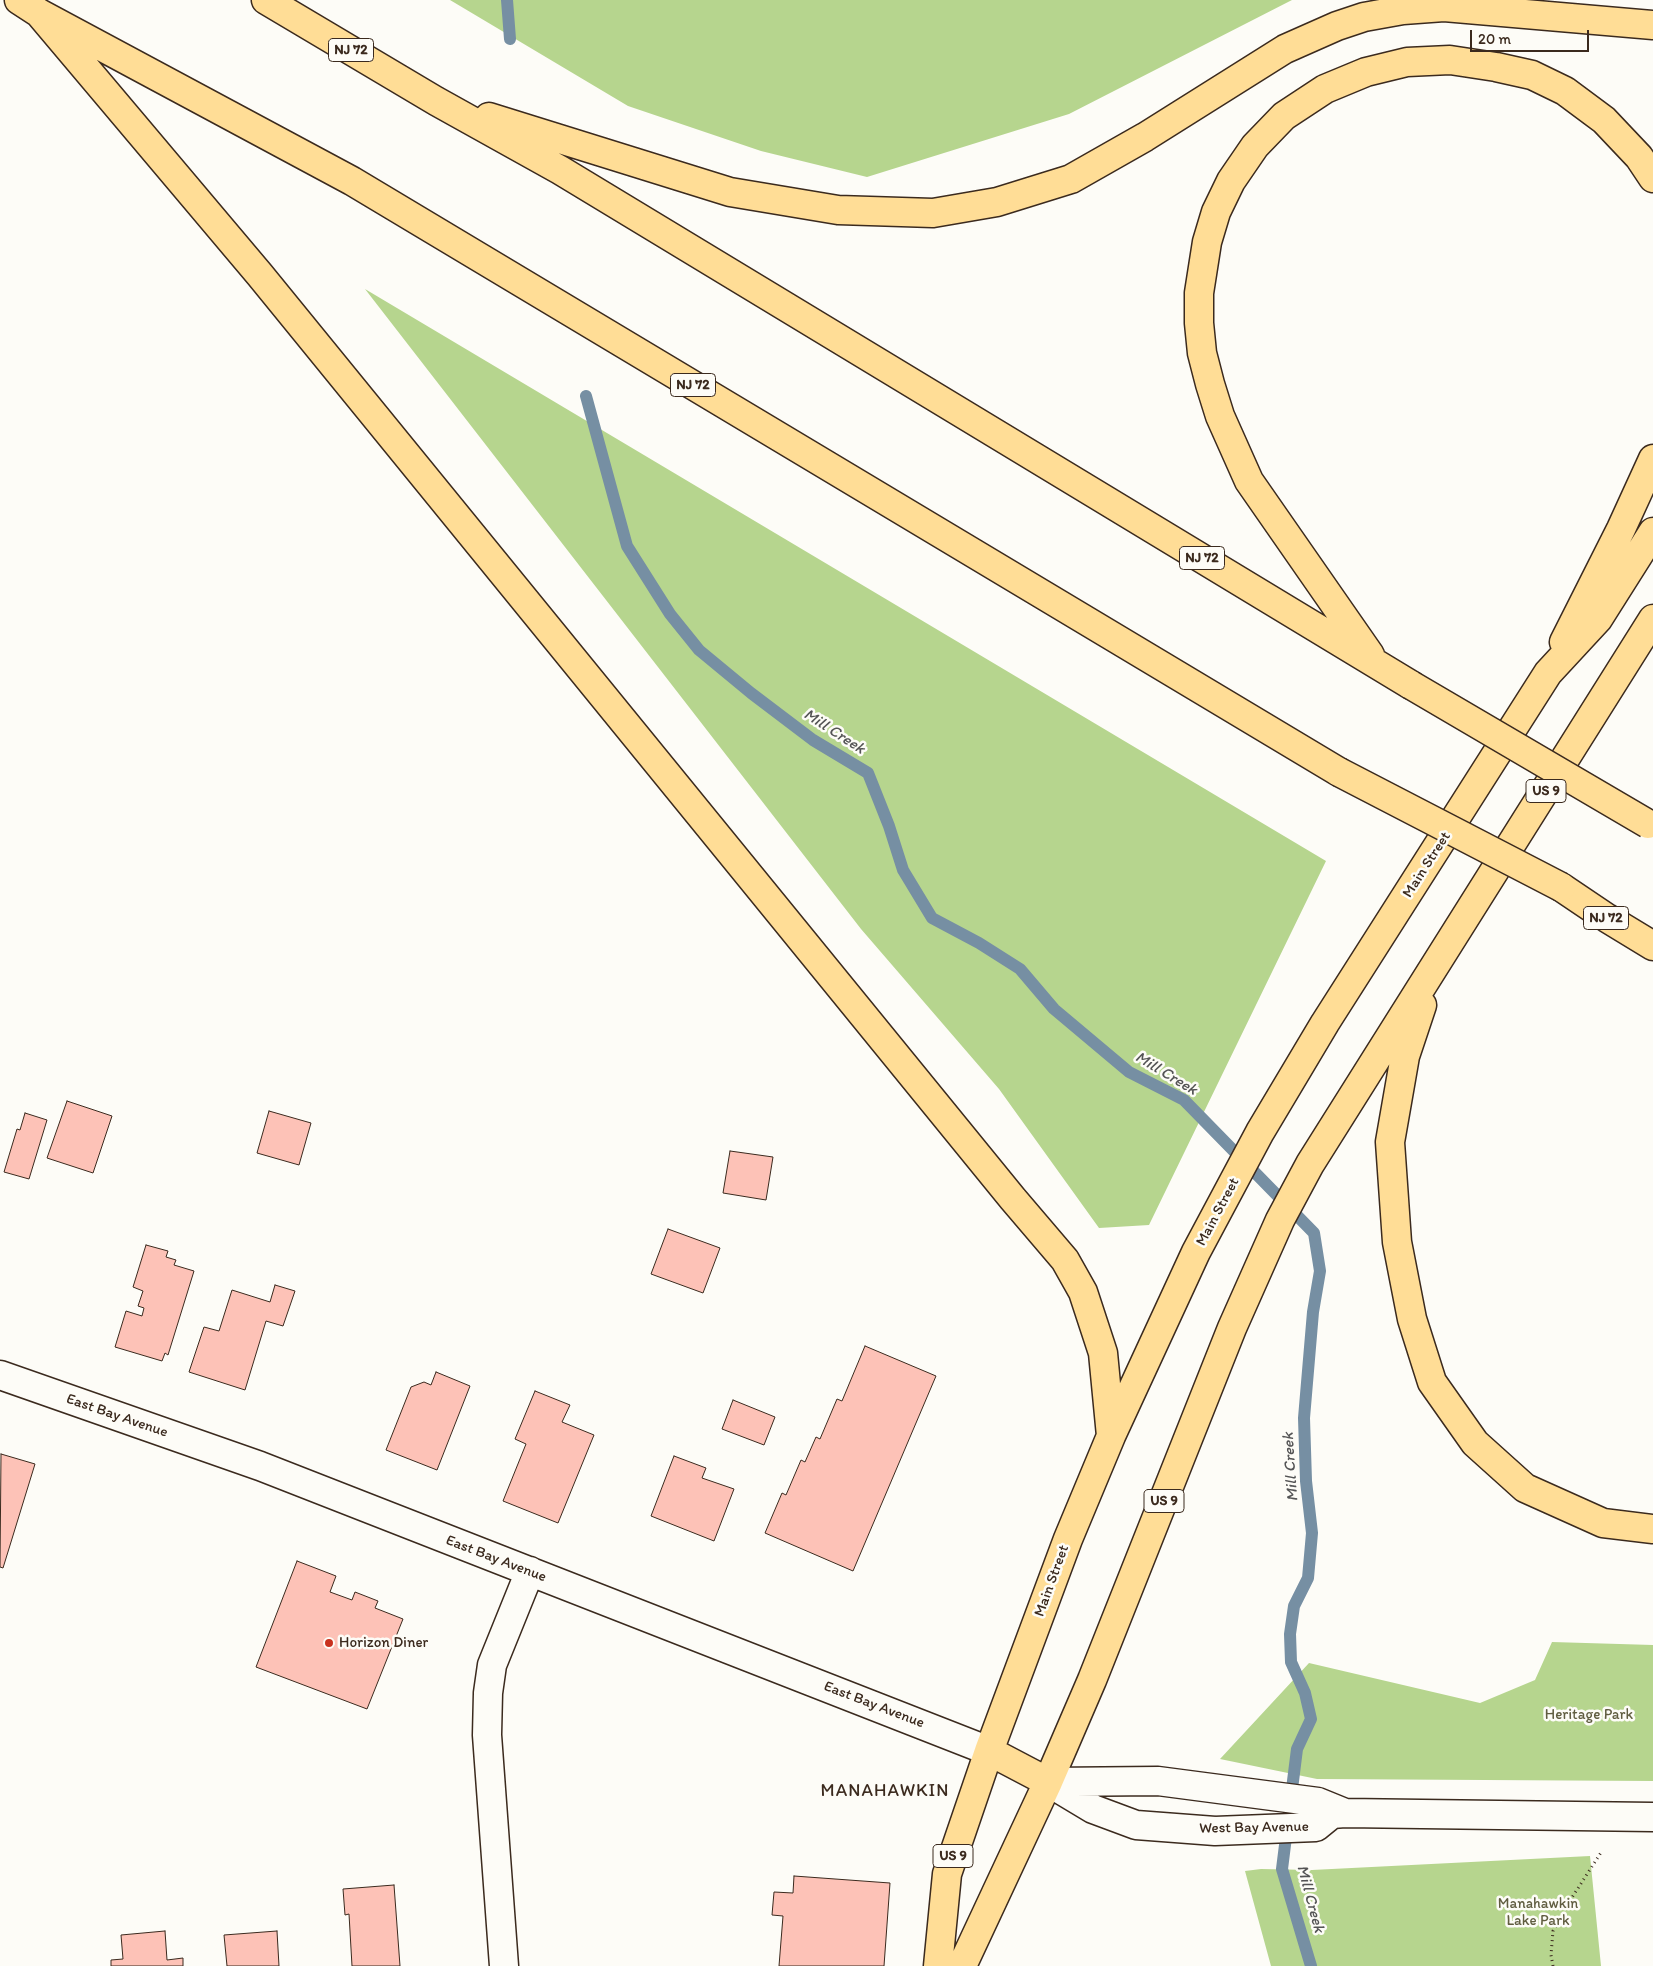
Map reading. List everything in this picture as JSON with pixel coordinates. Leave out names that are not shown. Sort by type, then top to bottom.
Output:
[{"type":"highway","name":"NJ 72","points":[[266,0],[436,101],[560,170],[1411,685],[1651,825]]},
{"type":"highway","name":"NJ 72","points":[[29,6],[352,181],[1339,772],[1561,887],[1653,946]]},
{"type":"highway","points":[[29,6],[260,275],[982,1161],[1065,1260],[1083,1292],[1103,1353],[1111,1436]]},
{"type":"highway","points":[[436,101],[730,192],[838,210],[932,213],[997,202],[1071,180],[1285,49],[1337,26],[1364,17],[1402,10],[1444,7],[1653,25]]},
{"type":"highway","points":[[1375,662],[1249,481],[1220,416],[1210,384],[1202,353],[1199,293],[1207,242],[1216,212],[1231,181],[1255,146],[1284,116],[1325,89],[1366,72],[1407,62],[1450,60],[1496,67],[1532,76],[1564,91],[1604,120],[1639,157],[1653,178]]},
{"type":"highway","points":[[1548,674],[1621,530],[1653,459]]},
{"type":"highway","name":"Main Street","points":[[938,1966],[947,1874],[989,1750],[1068,1538],[1111,1436],[1196,1252],[1260,1132],[1324,1023],[1548,674],[1598,619],[1653,532]]},
{"type":"highway","name":"US 9","points":[[962,1966],[1048,1782],[1092,1680],[1232,1328],[1280,1220],[1310,1164],[1437,961],[1529,819],[1653,619]]},
{"type":"highway","points":[[1607,918],[1653,965]]},
{"type":"highway","points":[[1437,961],[1405,1056],[1390,1142],[1398,1242],[1412,1319],[1432,1382],[1475,1443],[1526,1488],[1603,1523],[1653,1529]]},
{"type":"highway","name":"West Bay Avenue","points":[[989,1750],[1048,1782]]},
{"type":"street","name":"East Bay Avenue","points":[[0,1375],[260,1466],[989,1750]]},
{"type":"street","points":[[504,1966],[487,1735],[488,1693],[492,1665],[530,1571]]},
{"type":"street","name":"West Bay Avenue","points":[[1048,1782],[1158,1781],[1258,1795],[1317,1815]]},
{"type":"street","name":"West Bay Avenue","points":[[1048,1782],[1092,1809],[1136,1825],[1215,1832],[1255,1830],[1317,1815],[1345,1813],[1653,1817]]},
{"type":"path","points":[[1553,1966],[1551,1955],[1553,1931],[1571,1899],[1625,1817]]},
{"type":"green space","points":[[450,0],[1292,0],[1069,114],[867,177],[761,151],[628,106]]},
{"type":"green space","points":[[365,289],[1326,861],[1149,1225],[1099,1228],[999,1089],[861,929]]},
{"type":"green space","name":"Heritage Park","points":[[1552,1642],[1653,1645],[1653,1781],[1317,1779],[1220,1759],[1309,1663],[1480,1703],[1535,1680]]},
{"type":"green space","name":"Manahawkin Lake Park","points":[[1590,1856],[1601,1966],[1271,1966],[1245,1871],[1261,1869],[1312,1870]]},
{"type":"building","points":[[67,1101],[112,1116],[93,1173],[47,1158]]},
{"type":"building","points":[[269,1111],[311,1123],[299,1165],[257,1153]]},
{"type":"building","points":[[25,1113],[47,1120],[29,1179],[4,1172],[17,1129],[20,1130]]},
{"type":"building","points":[[730,1151],[773,1157],[766,1200],[723,1193]]},
{"type":"building","points":[[668,1229],[720,1248],[703,1293],[651,1274]]},
{"type":"building","points":[[146,1245],[168,1251],[166,1257],[176,1260],[174,1265],[194,1271],[168,1355],[165,1353],[162,1361],[115,1347],[126,1311],[142,1316],[144,1308],[138,1306],[143,1291],[133,1287]]},
{"type":"building","points":[[275,1285],[295,1291],[283,1326],[266,1321],[245,1390],[189,1372],[204,1327],[219,1331],[232,1290],[270,1302]]},
{"type":"building","points":[[865,1346],[936,1376],[853,1571],[765,1533],[782,1493],[786,1495],[801,1460],[805,1462],[816,1437],[820,1439],[837,1399],[842,1401]]},
{"type":"building","points":[[436,1372],[470,1386],[437,1470],[386,1450],[411,1387],[424,1382],[431,1385]]},
{"type":"building","points":[[535,1391],[570,1405],[562,1422],[594,1435],[558,1523],[503,1501],[526,1444],[515,1439]]},
{"type":"building","points":[[733,1400],[775,1417],[764,1445],[722,1429]]},
{"type":"building","points":[[1,1454],[35,1464],[3,1568],[0,1567]]},
{"type":"building","points":[[674,1456],[706,1468],[702,1478],[734,1489],[714,1541],[651,1516]]},
{"type":"building","name":"Horizon Diner","points":[[297,1561],[336,1576],[330,1592],[352,1600],[355,1592],[378,1601],[375,1608],[403,1619],[367,1709],[256,1667]]},
{"type":"building","points":[[794,1876],[890,1883],[884,1966],[779,1966],[783,1916],[772,1915],[774,1892],[793,1893]]},
{"type":"building","points":[[394,1885],[400,1966],[352,1966],[349,1914],[345,1915],[343,1889]]},
{"type":"building","points":[[165,1931],[167,1960],[183,1958],[183,1966],[111,1966],[111,1960],[123,1959],[121,1935]]},
{"type":"building","points":[[277,1931],[279,1966],[227,1966],[224,1935]]},
{"type":"waterway","name":"Mill Creek","points":[[507,0],[510,39]]},
{"type":"waterway","name":"Mill Creek","points":[[586,396],[627,546],[670,614],[699,650],[751,693],[813,740],[868,773],[889,826],[903,870],[932,918],[979,943],[1020,969],[1054,1009],[1129,1072],[1184,1100],[1314,1233],[1320,1271],[1313,1312],[1304,1418],[1306,1481],[1312,1533],[1308,1578],[1294,1606],[1290,1634],[1291,1662],[1305,1693],[1311,1719],[1297,1749],[1282,1869],[1311,1966]]},
{"type":"place","name":"Horizon Diner","points":[[329,1643]]},
{"type":"district","name":"MANAHAWKIN","points":[[885,1791]]}]
